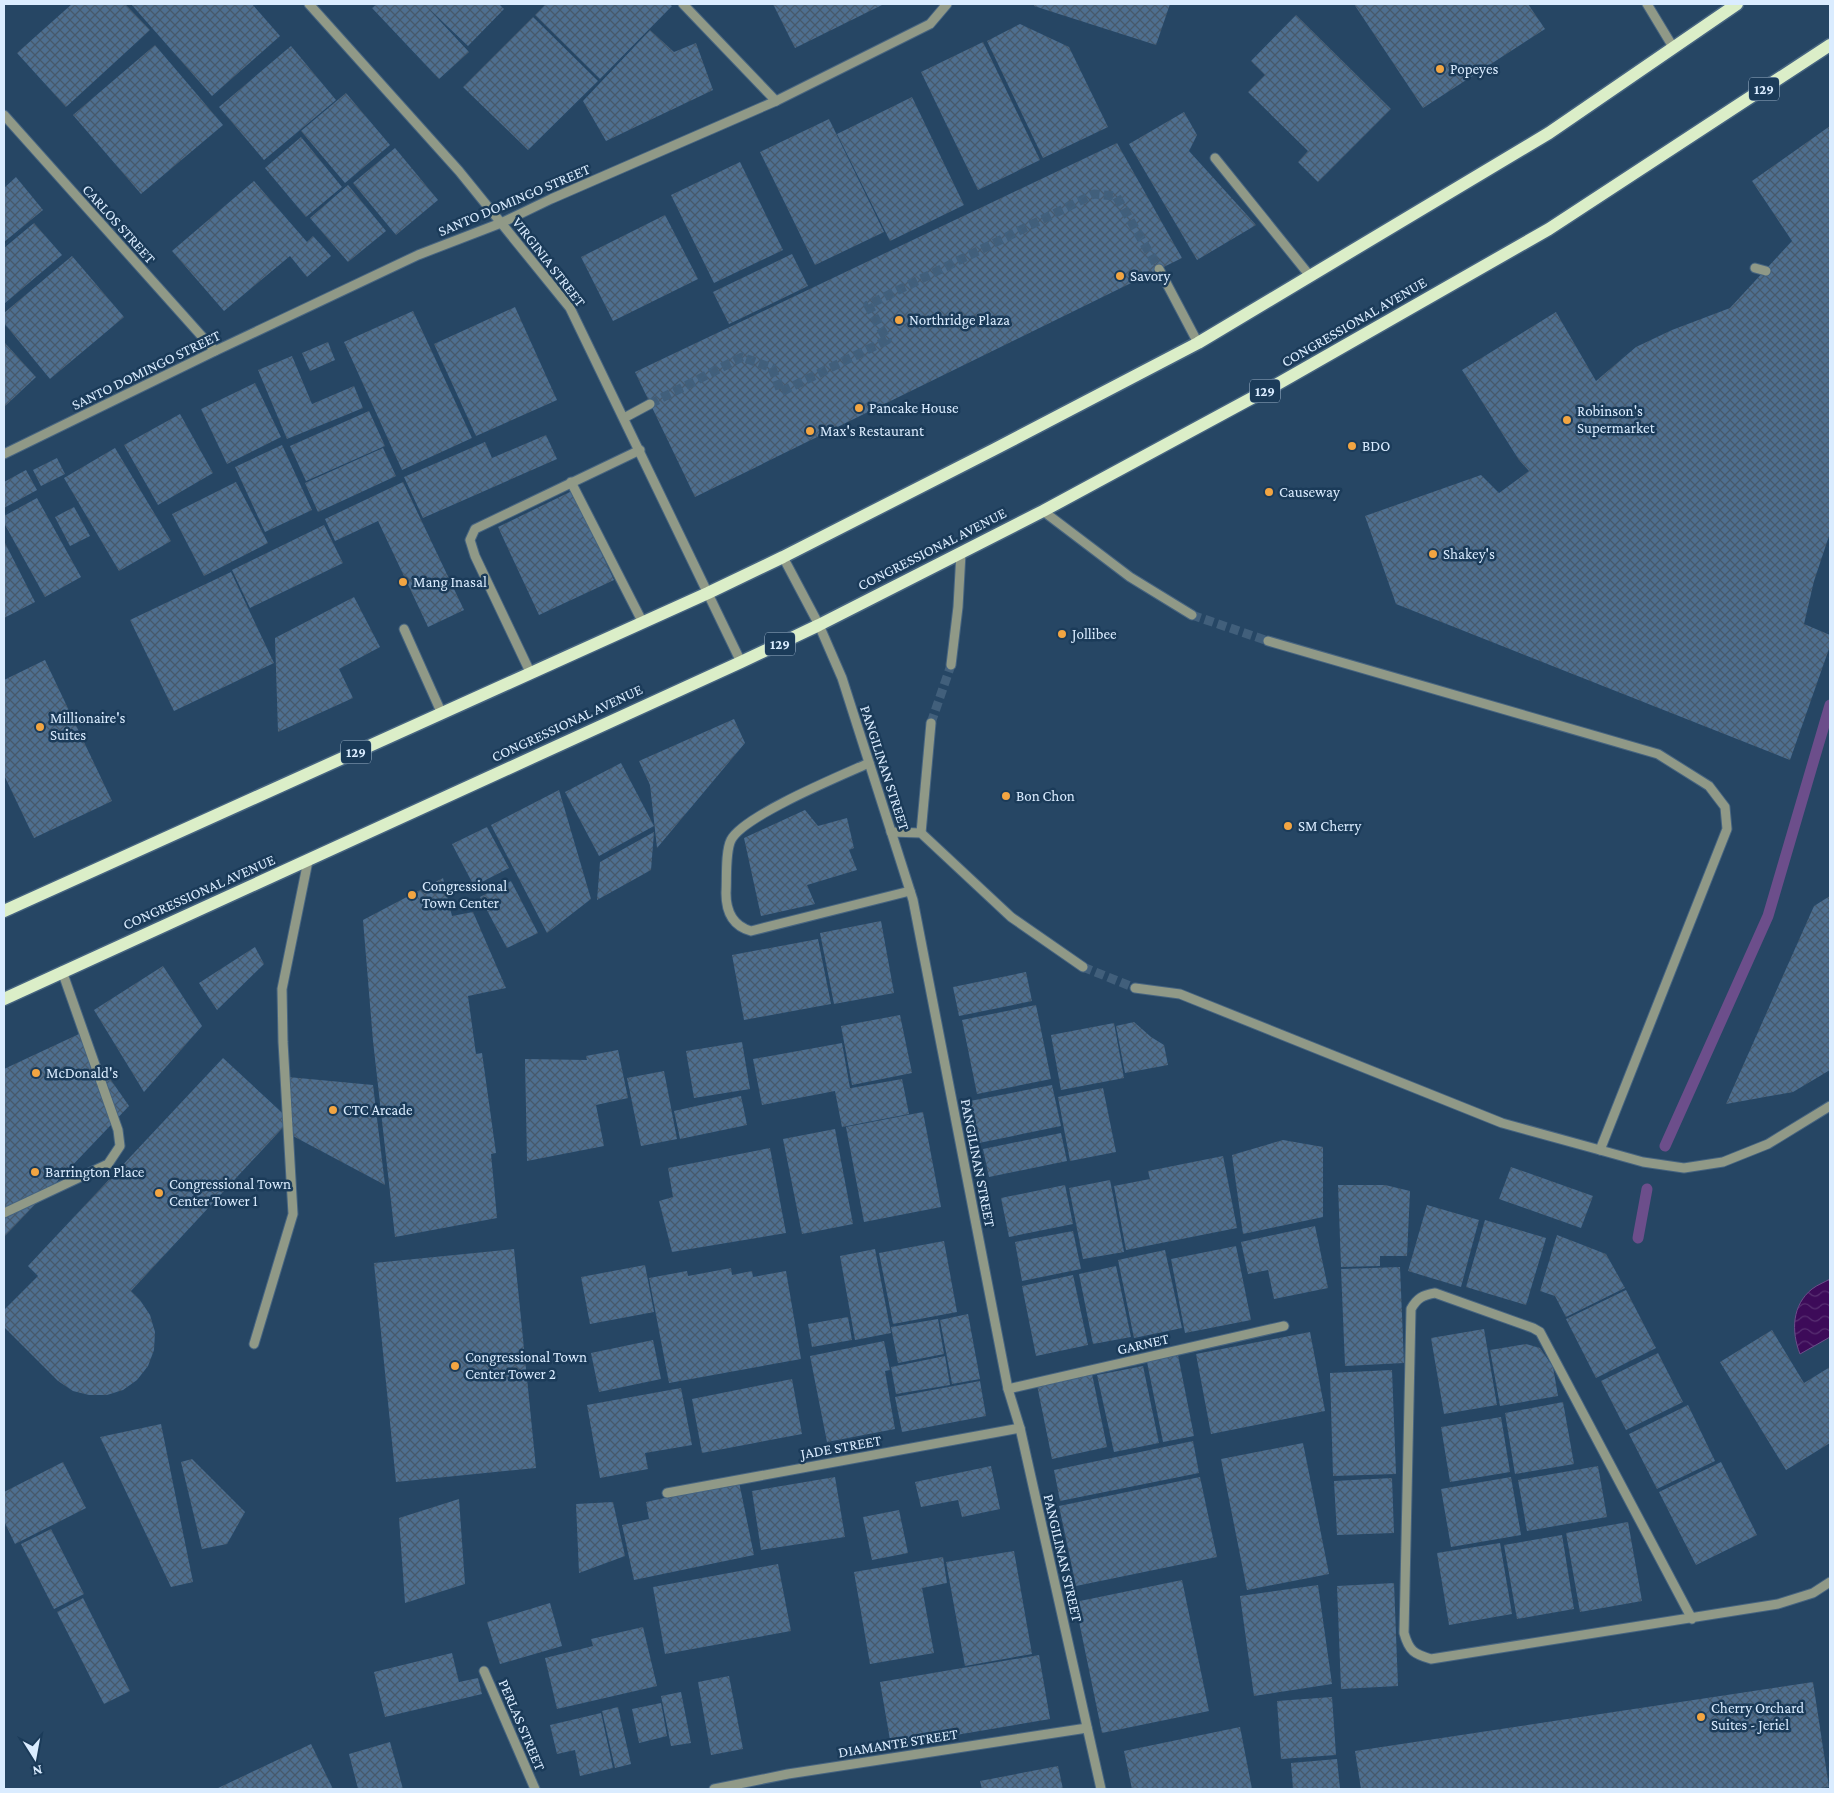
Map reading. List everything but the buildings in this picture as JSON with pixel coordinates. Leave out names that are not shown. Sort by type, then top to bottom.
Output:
[{"type":"main road","name":"129","points":[[4,911],[708,593],[783,557],[1198,343],[1549,133],[1736,4]]},
{"type":"main road","name":"CONGRESSIONAL AVENUE","points":[[4,999],[741,662],[819,625],[1044,511],[1274,386],[1549,229],[1830,45]]},
{"type":"street","name":"VIRGINIA STREET","points":[[309,4],[459,171],[570,308],[741,662]]},
{"type":"street","points":[[683,4],[776,101]]},
{"type":"street","name":"SANTO DOMINGO STREET","points":[[4,454],[215,351],[426,252],[501,223],[551,199],[776,101],[930,24],[948,4]]},
{"type":"street","points":[[1648,4],[1673,47]]},
{"type":"street","name":"CARLOS STREET","points":[[4,115],[215,351]]},
{"type":"street","points":[[1215,158],[1310,276]]},
{"type":"street","points":[[1754,268],[1766,271]]},
{"type":"street","points":[[1159,269],[1198,343]]},
{"type":"street","points":[[624,418],[650,404]]},
{"type":"street","points":[[531,674],[475,556],[470,540],[475,529],[640,450]]},
{"type":"street","points":[[571,482],[643,623]]},
{"type":"street","points":[[1044,511],[1130,577],[1192,615]]},
{"type":"street","points":[[951,665],[958,607],[961,553]]},
{"type":"street","name":"PANGILINAN STREET","points":[[783,557],[819,625],[842,678],[910,891],[1008,1389],[1020,1428],[1101,1789]]},
{"type":"street","points":[[404,629],[442,714]]},
{"type":"street","points":[[1268,641],[1658,754],[1709,786],[1725,806],[1727,829],[1600,1150]]},
{"type":"street","points":[[921,833],[931,723]]},
{"type":"street","points":[[869,763],[763,813],[741,827],[730,841],[726,900],[734,922],[741,928],[751,931],[910,891]]},
{"type":"street","points":[[891,832],[921,833],[1011,917],[1083,967]]},
{"type":"street","points":[[254,1344],[293,1214],[283,1042],[282,989],[308,861]]},
{"type":"street","points":[[4,1213],[108,1164],[120,1146],[118,1130],[62,971]]},
{"type":"street","points":[[1135,988],[1180,994],[1502,1124],[1643,1162],[1684,1168],[1723,1162],[1768,1144],[1830,1106]]},
{"type":"street","points":[[1692,1618],[1540,1332],[1435,1293],[1423,1295],[1415,1302],[1411,1309],[1404,1633],[1408,1646],[1417,1654],[1431,1658],[1692,1618],[1778,1604],[1813,1593],[1830,1582]]},
{"type":"street","name":"GARNET","points":[[1008,1389],[1284,1326]]},
{"type":"street","name":"JADE STREET","points":[[667,1493],[1020,1428]]},
{"type":"street","name":"PERLAS STREET","points":[[484,1671],[535,1789]]},
{"type":"street","name":"DIAMANTE STREET","points":[[714,1789],[788,1774],[1087,1728]]},
{"type":"water","points":[[1830,1279],[1830,1337],[1800,1354],[1795,1336],[1795,1319],[1800,1303],[1812,1289]]},
{"type":"waterway","points":[[1665,1146],[1768,916],[1830,705]]},
{"type":"waterway","points":[[1638,1238],[1647,1189]]},
{"type":"tunnel","points":[[650,404],[742,357],[772,368],[781,392],[887,340],[868,305],[1094,194],[1116,196],[1159,269]]},
{"type":"tunnel","points":[[1192,615],[1268,641]]},
{"type":"tunnel","points":[[931,723],[951,665]]},
{"type":"tunnel","points":[[1083,967],[1135,988]]},
{"type":"place","name":"Popeyes","points":[[1440,69]]},
{"type":"place","name":"Savory","points":[[1120,276]]},
{"type":"place","name":"Northridge Plaza","points":[[899,320]]},
{"type":"place","name":"Pancake House","points":[[859,408]]},
{"type":"place","name":"Robinson's Supermarket","points":[[1567,420]]},
{"type":"place","name":"Max's Restaurant","points":[[810,431]]},
{"type":"place","name":"BDO","points":[[1352,446]]},
{"type":"place","name":"Causeway","points":[[1269,492]]},
{"type":"place","name":"Shakey's","points":[[1433,554]]},
{"type":"place","name":"Mang Inasal","points":[[403,582]]},
{"type":"place","name":"Jollibee","points":[[1062,634]]},
{"type":"place","name":"Millionaire's Suites","points":[[40,727]]},
{"type":"place","name":"Bon Chon","points":[[1006,796]]},
{"type":"place","name":"SM Cherry","points":[[1288,826]]},
{"type":"place","name":"Congressional Town Center","points":[[412,895]]},
{"type":"place","name":"McDonald's","points":[[36,1073]]},
{"type":"place","name":"CTC Arcade","points":[[333,1110]]},
{"type":"place","name":"Barrington Place","points":[[35,1172]]},
{"type":"place","name":"Congressional Town Center Tower 1","points":[[159,1193]]},
{"type":"place","name":"Congressional Town Center Tower 2","points":[[455,1366]]},
{"type":"place","name":"Cherry Orchard Suites - Jeriel","points":[[1701,1717]]}]
